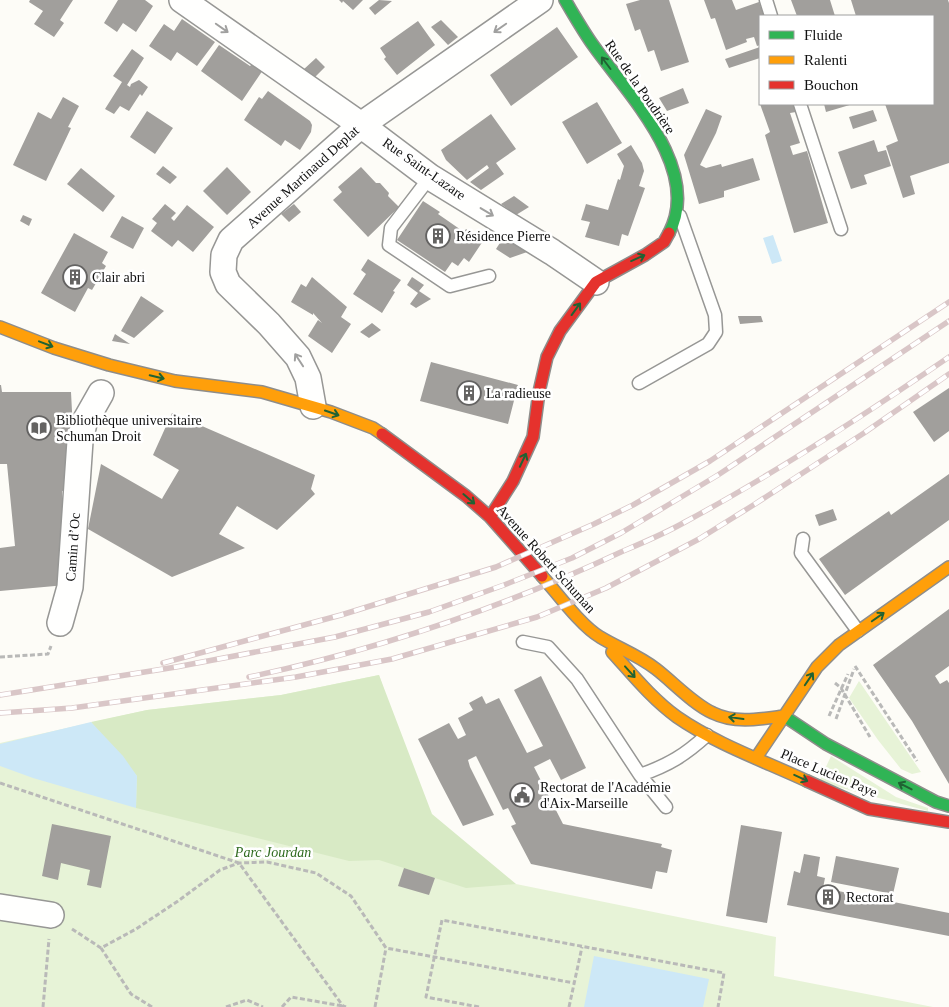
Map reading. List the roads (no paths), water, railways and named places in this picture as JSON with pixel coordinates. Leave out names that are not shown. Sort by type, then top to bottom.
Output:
[{"type":"street","name":"Rue Saint-Lazare","points":[[182,0],[361,124],[430,177],[552,252],[596,282]]},
{"type":"street","name":"Avenue Martinaud Deplat","points":[[313,406],[308,378],[298,357],[269,324],[228,284],[223,272],[224,255],[231,240],[361,124],[540,0]]},
{"type":"street","name":"Rue de la Poudrière","points":[[490,517],[513,481],[533,437],[539,392],[547,357],[560,331],[596,282],[645,255],[664,242],[672,228],[677,210],[677,191],[669,156],[656,132],[592,44],[565,0]]},
{"type":"street","name":"Avenue Robert Schuman","points":[[0,327],[54,348],[109,365],[175,381],[262,392],[313,406],[373,428],[447,481],[490,517],[575,614],[598,636],[655,668],[712,713],[728,718],[746,720],[784,716]]},
{"type":"street","name":"Camin d’Oc","points":[[60,623],[70,587],[80,441],[84,423],[101,393]]},
{"type":"street","name":"Place Lucien Paye","points":[[756,758],[817,667],[838,645],[949,567]]},
{"type":"street","name":"Place Lucien Paye","points":[[598,636],[650,694],[676,716],[707,734],[869,809],[949,822]]},
{"type":"street","name":"Place Lucien Paye","points":[[784,716],[826,744],[936,802],[949,806]]},
{"type":"street","points":[[0,907],[51,915]]},
{"type":"lane","points":[[766,0],[771,15]]},
{"type":"lane","points":[[800,105],[840,229]]},
{"type":"lane","points":[[430,177],[391,228],[389,245],[450,286],[489,276]]},
{"type":"lane","points":[[640,383],[708,344],[716,332],[715,315],[677,210]]},
{"type":"lane","points":[[803,538],[801,553],[858,631]]},
{"type":"lane","points":[[523,642],[548,647],[577,679],[640,775],[666,806]]},
{"type":"lane","points":[[640,775],[666,766],[690,751],[707,734]]},
{"type":"water","points":[[773,235],[782,261],[772,264],[763,238]]},
{"type":"water","points":[[91,722],[123,756],[137,776],[136,808],[33,778],[0,766],[0,744]]},
{"type":"water","points":[[594,956],[709,979],[703,1007],[584,1007]]},
{"type":"railway","points":[[163,663],[341,615],[496,567],[594,524],[633,505],[710,461],[949,302]]},
{"type":"railway","points":[[0,695],[176,667],[335,637],[429,612],[504,585],[572,558],[621,533],[718,475],[949,321]]},
{"type":"railway","points":[[249,677],[344,654],[485,609],[653,538],[719,503],[786,464],[949,357]]},
{"type":"railway","points":[[0,713],[72,708],[296,677],[392,659],[537,617],[606,588],[699,539],[864,433],[949,374]]},
{"type":"place","name":"Résidence Pierre","points":[[438,236]]},
{"type":"place","name":"Clair abri","points":[[75,277]]},
{"type":"place","name":"La radieuse","points":[[469,393]]},
{"type":"place","name":"Bibliothèque universitaire Schuman Droit","points":[[39,428]]},
{"type":"place","name":"Rectorat de l'Académie d'Aix-Marseille","points":[[522,795]]},
{"type":"place","name":"Rectorat","points":[[828,897]]},
{"type":"park label","name":"Parc Jourdan","points":[[273,852]]}]
